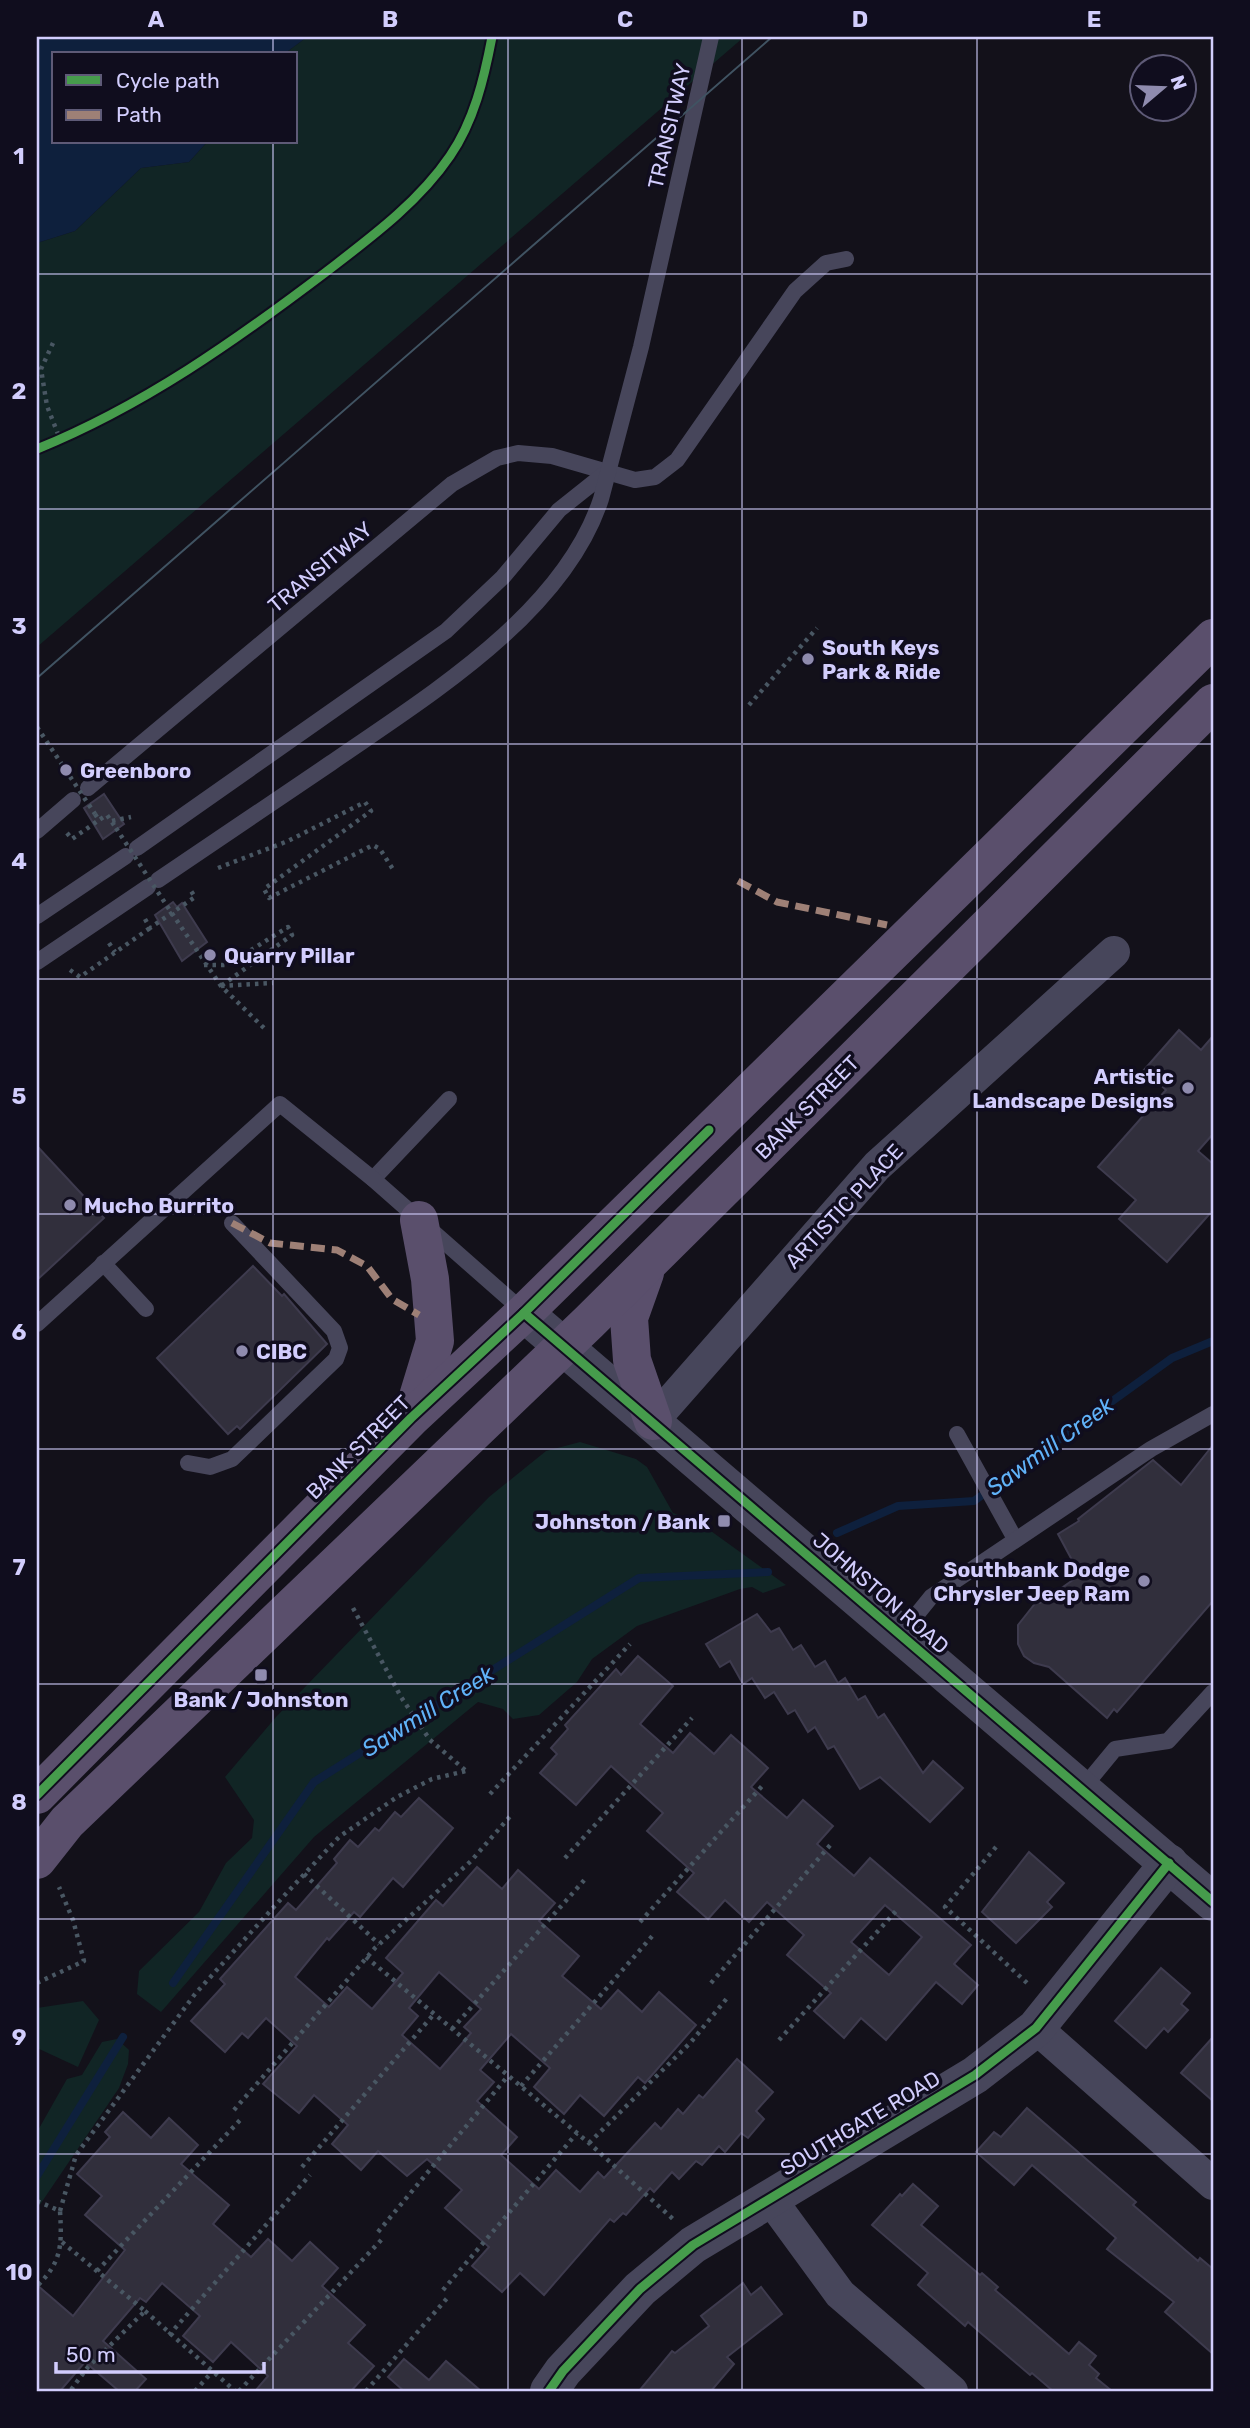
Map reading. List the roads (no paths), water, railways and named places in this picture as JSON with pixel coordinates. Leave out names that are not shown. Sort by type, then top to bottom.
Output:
[{"type":"main road","name":"BANK STREET","points":[[37,1795],[411,1418],[524,1313],[1213,638]]},
{"type":"main road","name":"BANK STREET","points":[[48,1874],[67,1822],[648,1264],[1213,703]]},
{"type":"main road","points":[[411,1418],[435,1341],[430,1279],[419,1220]]},
{"type":"main road","points":[[648,1264],[629,1318],[632,1360],[653,1421]]},
{"type":"street","name":"ARTISTIC PLACE","points":[[653,1421],[877,1166],[1114,952]]},
{"type":"street","name":"JOHNSTON ROAD","points":[[524,1313],[1213,1902]]},
{"type":"street","name":"SOUTHGATE ROAD","points":[[549,2391],[563,2371],[640,2289],[693,2245],[975,2075],[1036,2028],[1169,1863]]},
{"type":"street","points":[[1036,2028],[1213,2184]]},
{"type":"street","points":[[769,2197],[840,2294],[951,2391]]},
{"type":"lane","name":"TRANSITWAY","points":[[37,962],[408,710],[486,649],[542,595],[580,545],[593,524],[641,347],[712,37]]},
{"type":"lane","points":[[37,916],[446,631],[503,577],[559,510],[608,471],[635,480],[646,479],[668,467],[747,362],[795,291],[826,263],[846,259]]},
{"type":"lane","name":"TRANSITWAY","points":[[88,788],[460,479],[497,458],[518,453],[539,454],[608,471]]},
{"type":"lane","points":[[37,831],[74,800]]},
{"type":"lane","points":[[373,1179],[449,1099]]},
{"type":"lane","points":[[37,1324],[280,1104],[373,1179],[524,1313]]},
{"type":"lane","points":[[188,1463],[210,1467],[233,1459],[336,1359],[340,1348],[334,1331],[232,1223]]},
{"type":"lane","points":[[103,1263],[146,1309]]},
{"type":"lane","points":[[901,1634],[931,1597],[1151,1449],[1213,1414]]},
{"type":"lane","points":[[957,1434],[1015,1539]]},
{"type":"lane","points":[[1082,1789],[1115,1749],[1168,1741],[1213,1692]]},
{"type":"water","points":[[37,37],[307,37],[287,52],[52,52],[52,144],[205,144],[189,162],[141,168],[75,231],[37,243]]},
{"type":"waterway","name":"Sawmill Creek","points":[[837,1533],[898,1506],[974,1501],[1172,1358],[1213,1341]]},
{"type":"waterway","name":"Sawmill Creek","points":[[173,1983],[314,1782],[639,1578],[768,1572]]},
{"type":"waterway","name":"Sawmill Creek","points":[[37,2176],[123,2037]]},
{"type":"tram line","points":[[37,678],[772,37]]},
{"type":"place","name":"South Keys Park & Ride","points":[[808,659]]},
{"type":"place","name":"Greenboro","points":[[66,770]]},
{"type":"place","name":"Quarry Pillar","points":[[210,955]]},
{"type":"place","name":"Artistic Landscape Designs","points":[[1188,1088]]},
{"type":"place","name":"Mucho Burrito","points":[[70,1205]]},
{"type":"place","name":"CIBC","points":[[242,1351]]},
{"type":"place","name":"Johnston / Bank","points":[[724,1521]]},
{"type":"place","name":"Southbank Dodge Chrysler Jeep Ram","points":[[1144,1581]]},
{"type":"place","name":"Bank / Johnston","points":[[261,1675]]}]
